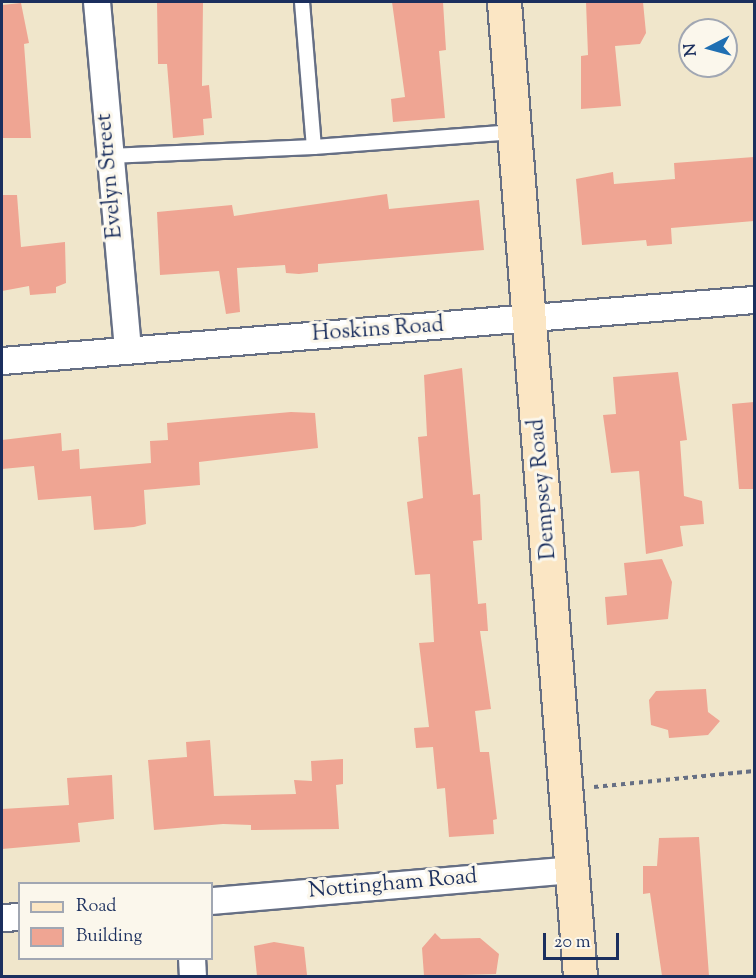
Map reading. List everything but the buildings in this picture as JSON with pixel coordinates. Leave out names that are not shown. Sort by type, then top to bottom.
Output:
[{"type":"street","name":"Evelyn Street","points":[[97,2],[128,350]]},
{"type":"street","name":"Dempsey Road","points":[[504,2],[569,789],[580,976]]},
{"type":"street","name":"Hoskins Road","points":[[2,361],[754,300]]},
{"type":"street","name":"Nottingham Road","points":[[213,901],[574,870]]},
{"type":"street","points":[[2,918],[18,917]]},
{"type":"street","points":[[192,960],[193,976]]},
{"type":"lane","points":[[302,2],[314,147]]},
{"type":"lane","points":[[109,156],[314,147],[514,132]]},
{"type":"path","points":[[569,789],[754,771]]}]
